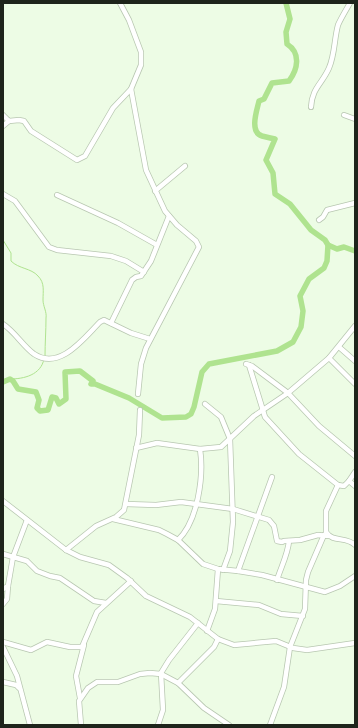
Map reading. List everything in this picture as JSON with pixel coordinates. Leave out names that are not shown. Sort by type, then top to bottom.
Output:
[{"type":"street","points":[[3,126],[9,122],[19,120],[24,121],[31,131],[77,160],[85,156],[113,108],[131,89],[141,65],[141,52],[129,20],[120,3]]},
{"type":"street","points":[[311,107],[311,99],[316,86],[329,69],[334,52],[338,25],[350,3]]},
{"type":"street","points":[[131,89],[146,170],[155,191],[169,216],[196,241],[199,247],[150,339],[141,364],[138,394]]},
{"type":"street","points":[[3,115],[9,122]]},
{"type":"street","points":[[344,115],[355,119]]},
{"type":"street","points":[[155,191],[185,166]]},
{"type":"street","points":[[3,194],[15,200],[30,224],[49,247],[57,250],[110,256],[126,261],[144,272]]},
{"type":"street","points":[[57,196],[118,223],[157,245]]},
{"type":"street","points":[[319,220],[323,217],[327,210],[355,203]]},
{"type":"street","points":[[111,323],[132,280],[144,272],[169,216]]},
{"type":"street","points":[[3,324],[34,354],[52,359],[71,351],[100,322],[104,320],[131,333],[150,339]]},
{"type":"street","points":[[136,448],[157,443],[200,449],[221,446],[254,416],[288,393],[329,358],[355,326]]},
{"type":"street","points":[[338,347],[355,361]]},
{"type":"street","points":[[329,358],[355,384]]},
{"type":"street","points":[[355,456],[319,426],[288,393],[248,365],[263,410],[275,429],[292,447],[307,462],[338,484],[344,486],[350,482],[349,479],[355,472]]},
{"type":"street","points":[[205,404],[221,417],[230,439],[233,509],[231,543],[223,570]]},
{"type":"street","points":[[66,550],[96,526],[113,519],[122,512],[126,504],[128,484],[139,435],[140,410]]},
{"type":"street","points":[[178,540],[183,535],[197,504],[201,471],[200,449]]},
{"type":"street","points":[[238,571],[272,477]]},
{"type":"street","points":[[350,482],[355,486]]},
{"type":"street","points":[[270,725],[284,687],[290,647],[303,616],[306,602],[306,587],[313,558],[326,535],[326,511],[338,484]]},
{"type":"street","points":[[3,501],[66,550],[80,557],[109,565],[131,581],[146,596],[190,617],[218,639],[234,645],[276,641],[302,650],[314,650],[355,642]]},
{"type":"street","points":[[126,504],[156,505],[181,502],[233,509],[258,516],[273,523],[277,541],[282,542],[326,535],[338,539],[348,540],[355,545]]},
{"type":"street","points":[[113,519],[159,530],[178,540],[203,564],[218,570],[238,571],[325,592],[340,586],[355,576]]},
{"type":"street","points":[[3,604],[7,599],[13,557],[27,520]]},
{"type":"street","points":[[277,580],[283,561],[289,550],[289,541]]},
{"type":"street","points":[[3,554],[27,561],[37,571],[60,578],[94,601],[106,603]]},
{"type":"street","points":[[207,631],[214,616],[218,570]]},
{"type":"street","points":[[81,725],[80,698],[76,676],[84,645],[94,617],[106,603],[131,581]]},
{"type":"street","points":[[3,583],[8,585]]},
{"type":"street","points":[[3,589],[8,585]]},
{"type":"street","points":[[216,601],[263,605],[281,614],[303,616]]},
{"type":"street","points":[[158,725],[162,710],[161,674],[169,660],[190,636],[198,623]]},
{"type":"street","points":[[178,683],[214,647],[218,639]]},
{"type":"street","points":[[3,642],[31,650],[47,642],[78,648],[84,645]]},
{"type":"street","points":[[3,647],[17,676],[30,725]]},
{"type":"street","points":[[80,698],[88,688],[98,682],[123,681],[140,674],[161,674],[178,683],[204,708],[228,725]]},
{"type":"street","points":[[3,682],[16,685],[21,690]]},
{"type":"waterway","points":[[3,382],[10,379],[18,389],[36,392],[39,400],[37,408],[40,411],[48,410],[52,397],[56,398],[59,404],[66,399],[65,372],[80,371],[93,381],[91,384],[95,384],[129,398],[162,418],[186,417],[191,414],[202,372],[209,364],[277,351],[293,342],[301,327],[303,311],[300,296],[309,279],[324,268],[327,261],[328,245],[325,240],[311,230],[290,204],[275,194],[273,173],[266,160],[275,139],[258,134],[255,126],[259,101],[264,99],[272,83],[289,81],[296,66],[296,56],[287,44],[286,32],[290,19],[286,3]]},
{"type":"waterway","points":[[3,240],[11,253],[11,261],[14,264],[35,273],[42,281],[43,302],[46,316],[45,356]]},
{"type":"waterway","points":[[328,245],[337,249],[344,247],[355,251]]},
{"type":"waterway","points":[[10,379],[31,375],[39,369],[44,359]]}]
